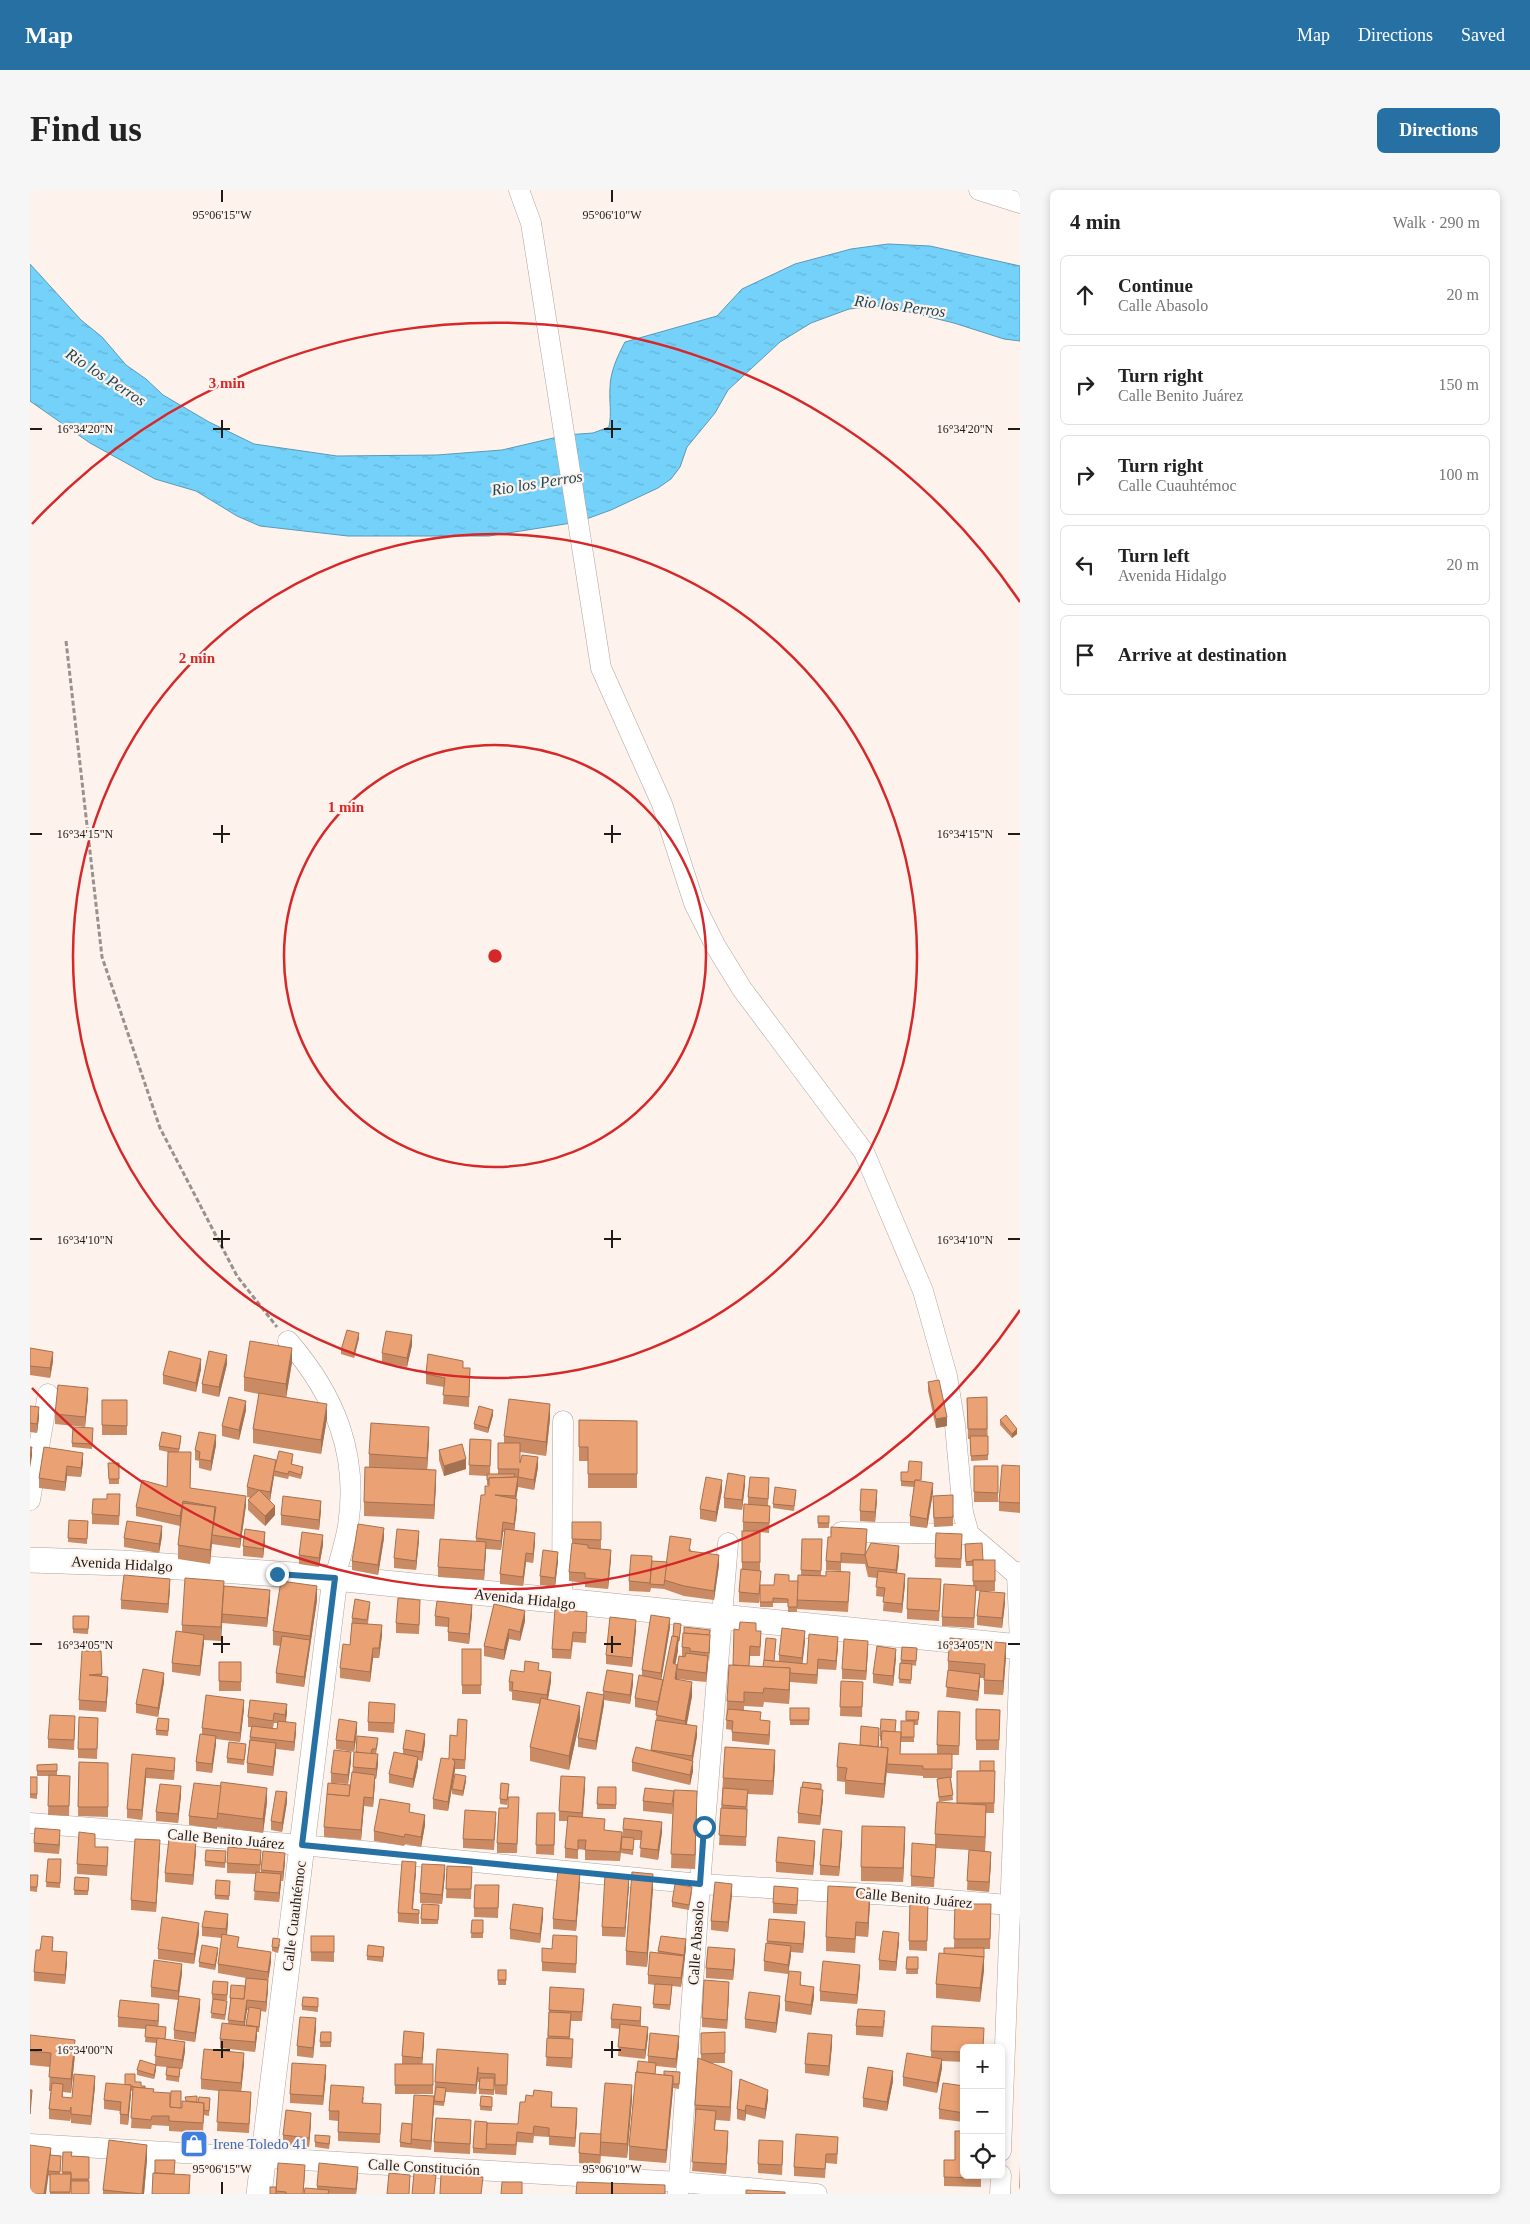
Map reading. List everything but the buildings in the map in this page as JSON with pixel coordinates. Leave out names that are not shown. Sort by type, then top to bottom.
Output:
[{"type":"street","points":[[519,190],[531,223],[566,435],[601,668],[662,804],[694,903],[715,945],[742,989],[864,1152],[894,1221],[923,1291],[947,1376],[955,1425],[963,1513],[969,1534],[1019,1574],[1020,1645]]},
{"type":"street","points":[[979,190],[1020,203]]},
{"type":"street","points":[[288,1342],[308,1364],[328,1398],[339,1422],[349,1458],[348,1527],[335,1578]]},
{"type":"street","points":[[30,1500],[48,1394]]},
{"type":"street","points":[[562,1602],[563,1421]]},
{"type":"street","points":[[836,1531],[969,1534]]},
{"type":"street","name":"Calle Abasolo","points":[[678,2188],[700,1884],[728,1543]]},
{"type":"street","name":"Avenida Hidalgo","points":[[30,1560],[123,1563],[335,1578],[721,1619],[1020,1645]]},
{"type":"street","name":"Calle Cuauhtémoc","points":[[259,2194],[335,1578]]},
{"type":"street","points":[[1002,2134],[1016,1906],[1020,1651]]},
{"type":"street","name":"Calle Benito Juárez","points":[[30,1824],[302,1845],[700,1884],[889,1895],[1016,1906]]},
{"type":"street","name":"Calle Constitución","points":[[30,2144],[264,2157],[678,2188],[817,2194]]},
{"type":"street","points":[[1000,2194],[1001,2179]]},
{"type":"lane","points":[[148,2194],[151,2151]]},
{"type":"path","points":[[66,641],[102,957],[160,1128],[238,1276],[288,1342]]},
{"type":"water","name":"Rio los Perros","points":[[888,244],[930,246],[1020,266],[1020,341],[1004,339],[954,323],[878,306],[849,309],[811,323],[780,342],[728,390],[715,413],[687,447],[680,467],[671,479],[658,488],[611,510],[578,522],[489,536],[348,536],[260,526],[237,516],[196,491],[155,479],[90,443],[30,401],[30,264],[81,320],[102,337],[126,365],[146,379],[163,395],[209,422],[254,444],[337,456],[437,455],[502,450],[566,435],[593,433],[609,427],[611,376],[625,342],[717,316],[742,289],[795,264],[851,249]]},
{"type":"place","name":"Irene Toledo 41","points":[[194,2144]]},
{"type":"route","points":[[277,1574],[335,1578],[302,1845],[700,1884],[704,1827]]}]
